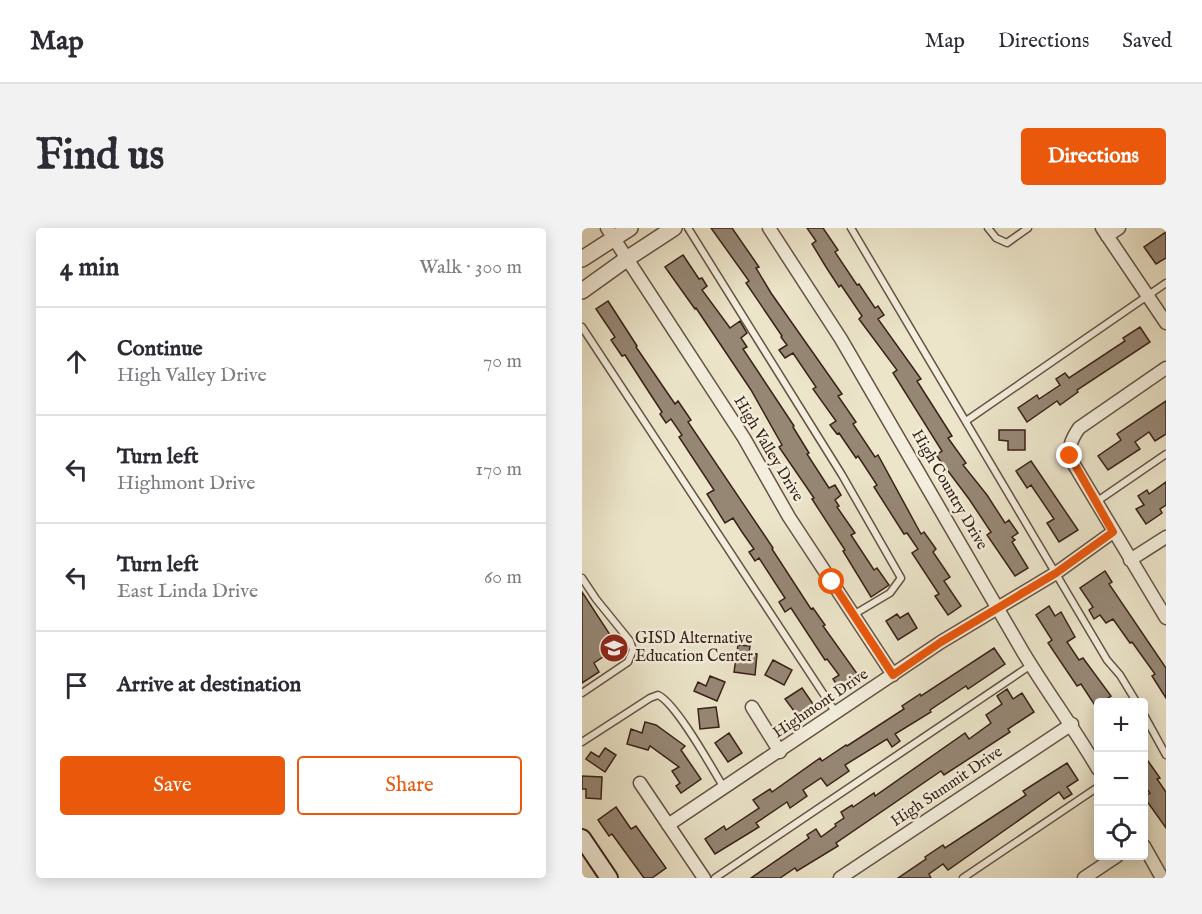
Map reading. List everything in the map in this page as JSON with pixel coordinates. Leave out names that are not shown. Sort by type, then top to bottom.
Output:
[{"type":"main road","points":[[582,838],[609,878]]},
{"type":"street","points":[[582,260],[611,233],[630,228]]},
{"type":"street","points":[[582,291],[674,228]]},
{"type":"street","name":"High Country Drive","points":[[769,228],[842,339],[1031,665],[1048,693],[1072,724],[1094,762]]},
{"type":"street","points":[[1119,228],[1105,232],[1166,323]]},
{"type":"street","name":"High Valley Drive","points":[[611,233],[744,438],[789,517],[893,675]]},
{"type":"street","points":[[1166,368],[1080,428],[1070,442],[1070,456],[1095,502],[1166,618]]},
{"type":"street","name":"Highmont Drive","points":[[668,825],[941,642],[1056,573],[1113,532]]},
{"type":"street","points":[[1130,560],[1166,537]]},
{"type":"street","points":[[752,707],[780,752]]},
{"type":"street","name":"High Summit Drive","points":[[840,878],[1072,724]]},
{"type":"street","points":[[640,783],[701,877]]},
{"type":"street","points":[[1148,854],[1162,878]]},
{"type":"street","points":[[1084,878],[1111,860]]},
{"type":"lane","points":[[688,228],[842,476],[901,578],[890,593],[854,615]]},
{"type":"lane","points":[[851,228],[1107,660],[1134,698]]},
{"type":"lane","points":[[987,228],[996,238],[1007,243],[1028,228]]},
{"type":"lane","points":[[966,422],[1166,283]]},
{"type":"lane","points":[[582,327],[837,713]]},
{"type":"lane","points":[[1095,502],[1166,454]]},
{"type":"lane","points":[[582,578],[630,641],[633,650],[628,662],[582,693]]},
{"type":"lane","points":[[715,878],[1031,665]]},
{"type":"lane","points":[[582,742],[658,695],[665,698],[724,788]]},
{"type":"lane","points":[[1148,724],[1166,755]]},
{"type":"lane","points":[[963,878],[1094,791]]},
{"type":"building","points":[[711,228],[732,228],[759,267],[756,268],[771,293],[842,394],[838,396],[856,422],[853,424],[875,457],[878,455],[921,534],[924,532],[936,549],[933,552],[950,577],[944,581],[961,606],[948,615],[935,596],[939,594],[912,553],[918,549],[907,533],[904,534],[874,487],[877,485],[858,456],[856,458],[839,433],[837,434],[830,425],[836,421],[813,389],[816,387],[793,353],[785,358],[779,350],[787,345],[782,336],[746,283],[749,281]]},
{"type":"building","points":[[807,228],[823,228],[838,250],[835,252],[857,285],[859,284],[875,308],[878,306],[884,315],[878,319],[921,379],[917,381],[952,436],[948,438],[966,463],[963,465],[987,495],[1005,523],[1009,520],[1018,533],[1012,537],[1015,540],[1012,542],[1028,568],[1015,576],[987,535],[991,532],[936,455],[942,451],[893,373],[897,370],[859,319],[862,316],[826,267],[812,244],[816,241]]},
{"type":"building","points":[[1166,232],[1166,258],[1156,264],[1144,247]]},
{"type":"building","points":[[683,255],[699,279],[702,278],[707,286],[702,290],[730,328],[740,321],[747,333],[741,338],[747,347],[743,349],[794,426],[809,453],[807,454],[829,488],[835,485],[841,495],[835,500],[839,506],[837,507],[855,533],[851,535],[874,570],[877,568],[889,585],[871,597],[843,551],[845,550],[812,499],[814,498],[779,447],[782,445],[751,390],[696,308],[665,267]]},
{"type":"building","points":[[608,301],[675,404],[678,401],[691,420],[688,422],[811,609],[813,608],[858,675],[839,688],[833,679],[839,675],[827,659],[825,660],[791,608],[785,612],[779,602],[785,598],[759,558],[755,561],[749,552],[754,549],[733,518],[725,523],[707,494],[714,490],[679,437],[682,435],[671,419],[666,423],[660,414],[662,412],[625,355],[622,356],[611,340],[615,337],[596,309]]},
{"type":"building","points":[[1140,327],[1150,342],[1077,390],[1078,392],[1060,405],[1057,401],[1027,422],[1018,408],[1037,395],[1039,399],[1060,385],[1056,379],[1065,373],[1069,378],[1125,341],[1123,338]]},
{"type":"building","points":[[1166,401],[1166,434],[1155,441],[1149,432],[1135,442],[1140,449],[1108,470],[1098,456],[1121,440],[1117,434]]},
{"type":"building","points":[[999,430],[1025,430],[1025,450],[1008,450],[1008,441],[999,440]]},
{"type":"building","points":[[1031,461],[1078,530],[1059,542],[1047,523],[1054,519],[1031,485],[1027,488],[1016,471]]},
{"type":"building","points":[[1166,482],[1166,505],[1160,509],[1162,513],[1146,524],[1136,509],[1144,505],[1138,496],[1147,490],[1149,494]]},
{"type":"building","points":[[1105,571],[1112,582],[1109,584],[1166,668],[1166,698],[1152,676],[1155,674],[1113,619],[1106,623],[1100,615],[1094,619],[1089,610],[1093,607],[1080,588]]},
{"type":"building","points":[[582,592],[618,647],[594,663],[599,672],[582,683]]},
{"type":"building","points":[[1049,606],[1055,616],[1061,612],[1075,637],[1067,642],[1079,660],[1083,658],[1111,696],[1094,698],[1094,704],[1081,684],[1077,686],[1048,643],[1052,640],[1036,615]]},
{"type":"building","points":[[908,613],[917,628],[898,640],[886,621],[897,614],[900,618]]},
{"type":"building","points":[[738,645],[750,646],[749,653],[757,654],[755,675],[734,672]]},
{"type":"building","points":[[994,648],[1005,664],[968,689],[966,686],[930,710],[931,712],[895,734],[900,741],[892,747],[887,739],[845,765],[849,771],[827,786],[821,778],[803,790],[807,796],[790,808],[787,802],[756,823],[759,827],[715,854],[705,839],[724,826],[726,830],[759,808],[753,800],[770,789],[772,792],[820,758],[822,761],[847,746],[904,709],[902,706],[920,694],[921,696]]},
{"type":"building","points":[[773,660],[792,670],[784,685],[765,675]]},
{"type":"building","points":[[710,676],[725,682],[717,701],[694,691],[698,682],[706,686]]},
{"type":"building","points":[[802,688],[813,704],[797,715],[785,699]]},
{"type":"building","points":[[1007,689],[1013,699],[1022,693],[1034,712],[1008,729],[1010,732],[944,775],[941,771],[836,843],[838,846],[797,871],[795,868],[780,878],[751,878],[809,838],[807,835],[816,829],[821,837],[836,826],[835,824],[844,818],[841,812],[874,793],[875,796],[965,733],[969,739],[991,723],[986,715],[1002,704],[997,696]]},
{"type":"building","points":[[716,707],[719,727],[700,729],[698,709]]},
{"type":"building","points":[[645,722],[656,725],[685,746],[681,750],[701,779],[681,793],[676,786],[680,783],[672,771],[679,767],[650,746],[648,750],[627,744],[631,729],[642,733]]},
{"type":"building","points":[[729,733],[742,753],[728,762],[715,743]]},
{"type":"building","points":[[605,748],[616,755],[605,772],[586,759],[591,752],[599,757]]},
{"type":"building","points":[[1148,761],[1160,778],[1157,779],[1166,792],[1166,828],[1148,803],[1150,793],[1148,790]]},
{"type":"building","points":[[1067,763],[1078,780],[1067,787],[1072,794],[1064,799],[1059,792],[948,870],[943,864],[929,874],[931,878],[898,878],[943,845],[945,848],[1026,795],[1023,791]]},
{"type":"building","points":[[582,776],[602,777],[601,799],[586,798],[586,789],[582,789]]},
{"type":"building","points":[[616,807],[631,829],[636,826],[666,868],[652,878],[644,878],[612,834],[609,836],[598,820]]},
{"type":"place","name":"GISD Alternative Education Center","points":[[614,648]]},
{"type":"route","points":[[832,582],[893,675],[941,642],[1056,573],[1113,532],[1070,456]]}]
